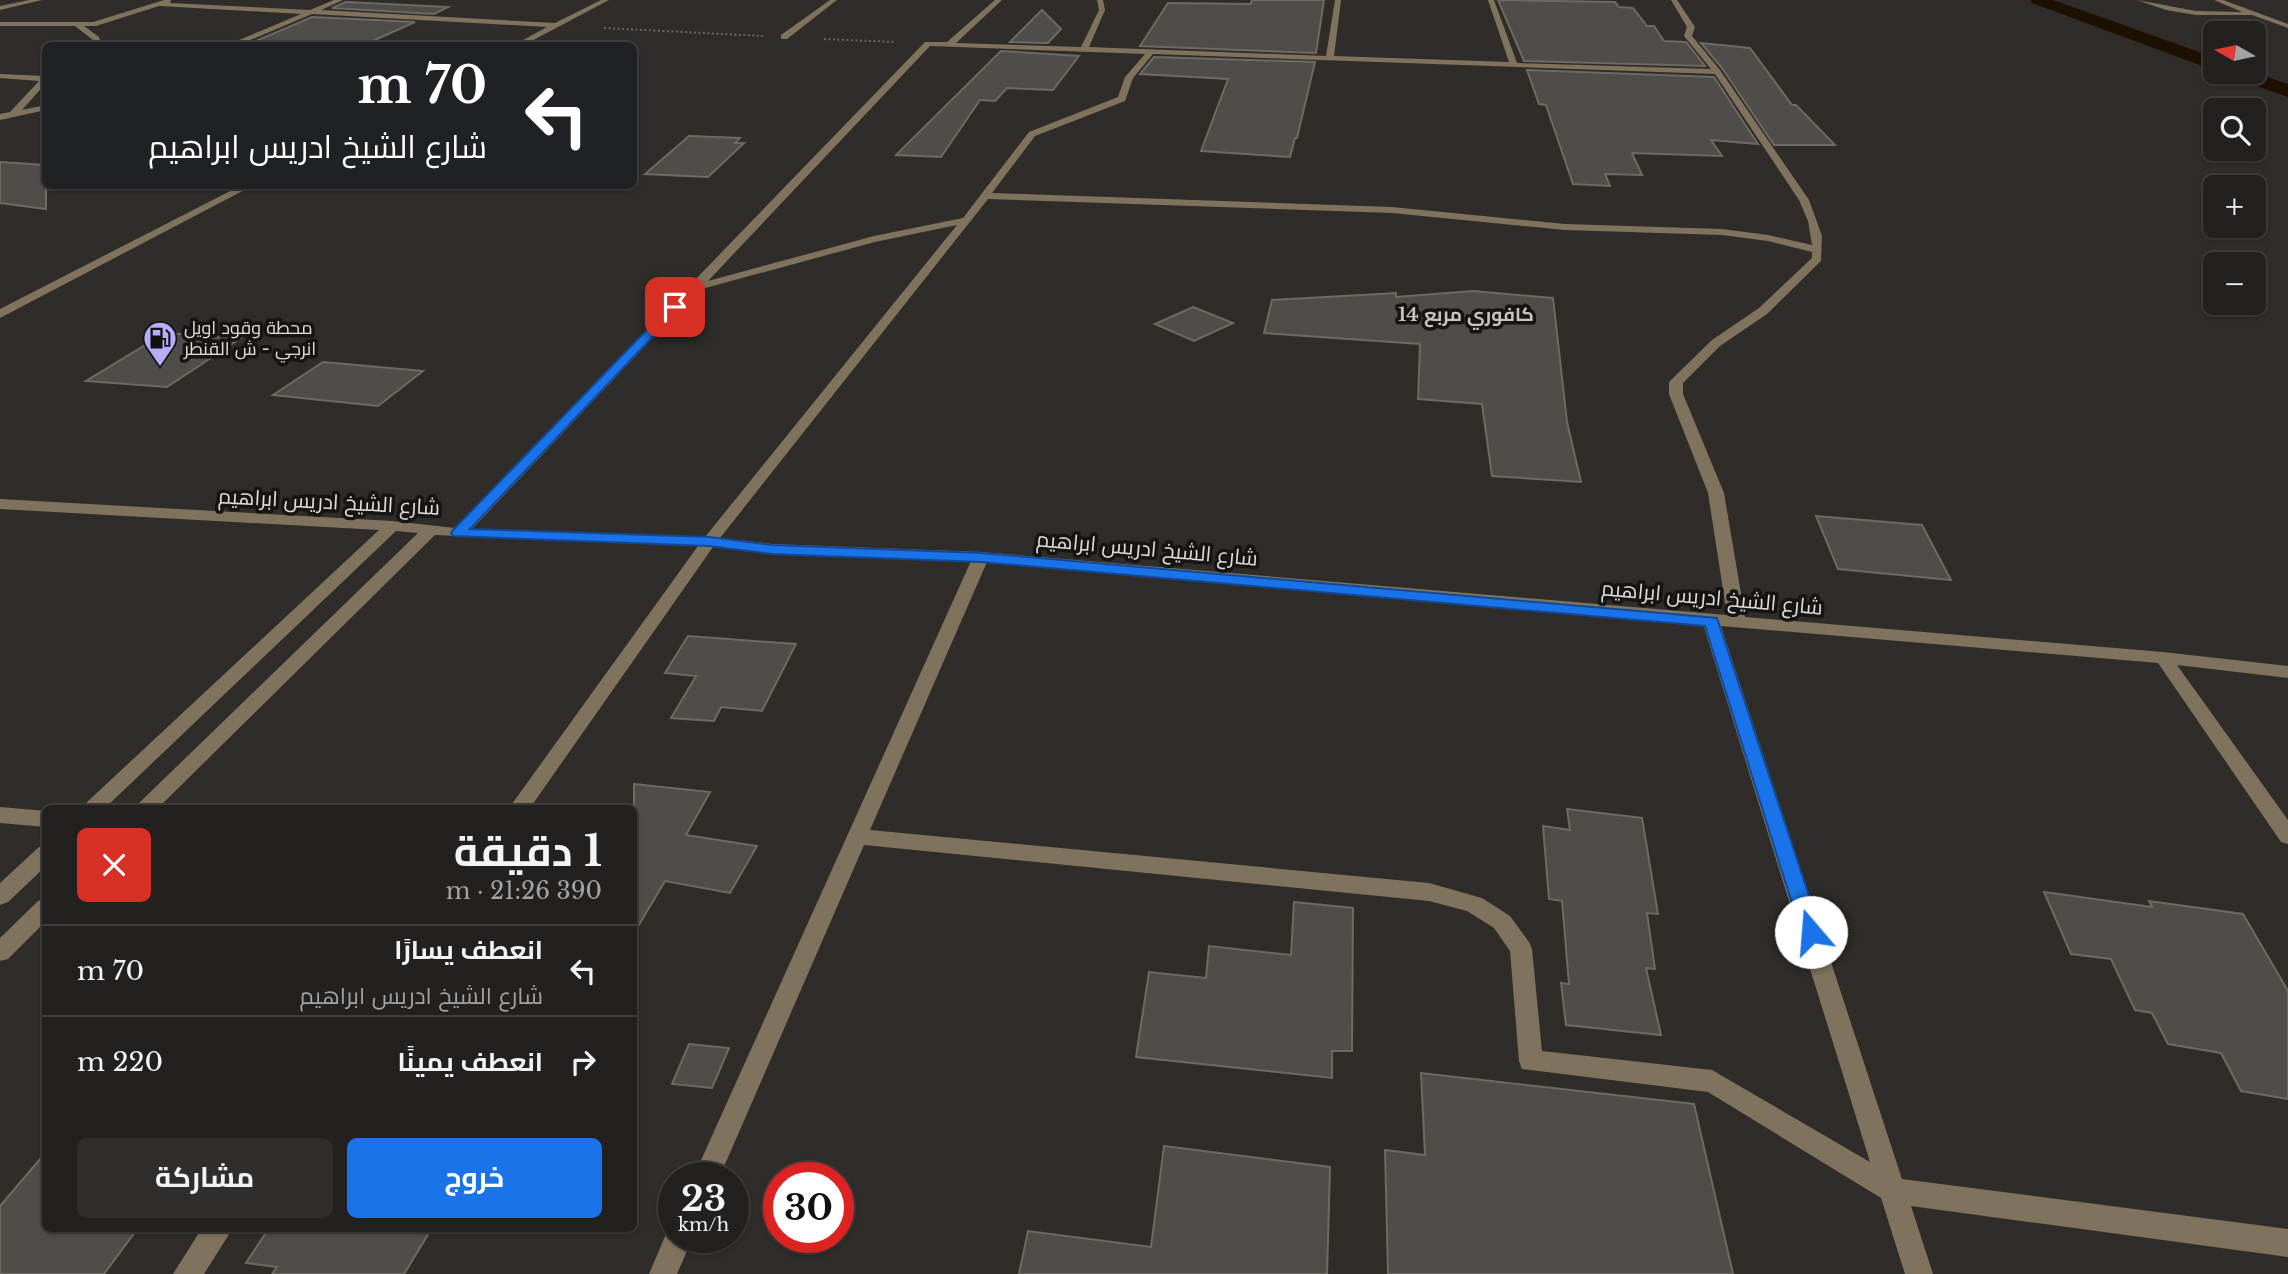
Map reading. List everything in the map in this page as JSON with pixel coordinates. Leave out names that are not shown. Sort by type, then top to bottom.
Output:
[{"type":"street","points":[[0,8],[39,0]]},
{"type":"street","points":[[0,24],[78,25],[108,22],[172,0]]},
{"type":"street","points":[[238,42],[340,0]]},
{"type":"street","points":[[523,42],[606,0]]},
{"type":"street","points":[[784,37],[834,0]]},
{"type":"street","points":[[950,44],[999,0]]},
{"type":"street","points":[[1084,49],[1102,10],[1100,0]]},
{"type":"street","points":[[1330,58],[1338,0]]},
{"type":"street","points":[[1491,0],[1514,65]]},
{"type":"street","points":[[1674,0],[1691,27],[1688,36],[1717,72],[1804,200],[1814,222],[1818,250],[1817,260],[1763,311],[1716,343],[1676,382],[1676,394],[1716,493],[1737,623]]},
{"type":"street","points":[[2140,0],[2183,13],[2253,13]]},
{"type":"street","points":[[2217,0],[2288,26]]},
{"type":"street","points":[[159,4],[554,26]]},
{"type":"street","points":[[78,25],[97,42]]},
{"type":"street","points":[[458,533],[928,44],[1717,72]]},
{"type":"street","points":[[521,805],[709,542],[986,196],[1032,134],[1122,99],[1129,77],[1152,52]]},
{"type":"street","points":[[0,76],[42,79]]},
{"type":"street","points":[[13,114],[42,82]]},
{"type":"street","points":[[0,117],[42,108]]},
{"type":"street","points":[[0,314],[241,189]]},
{"type":"street","points":[[986,196],[1405,211],[1565,227],[1722,232],[1768,238],[1818,250]]},
{"type":"street","points":[[693,288],[874,239],[967,220]]},
{"type":"street","name":"شارع الشيخ ادريس ابراهيم","points":[[0,503],[217,518],[392,526],[458,533],[709,542],[772,549],[981,557],[2163,658],[2288,672]]},
{"type":"street","points":[[96,805],[392,526]]},
{"type":"street","points":[[149,805],[432,529]]},
{"type":"street","points":[[713,1162],[981,557]]},
{"type":"street","points":[[1711,621],[1919,1274]]},
{"type":"street","points":[[2163,658],[2288,836]]},
{"type":"street","points":[[0,815],[42,820]]},
{"type":"street","points":[[859,837],[1429,892],[1475,904],[1502,922],[1521,949],[1531,1060],[1712,1081],[1894,1191],[2288,1243]]},
{"type":"street","points":[[0,896],[42,857]]},
{"type":"street","points":[[0,953],[42,911]]},
{"type":"street","points":[[187,1274],[216,1232]]},
{"type":"street","points":[[663,1274],[672,1253]]},
{"type":"path","points":[[554,26],[928,44]]},
{"type":"building","points":[[1252,0],[1324,0],[1316,53],[1140,46],[1168,3],[1251,4]]},
{"type":"building","points":[[1498,0],[1615,2],[1619,7],[1633,8],[1647,26],[1654,26],[1664,41],[1686,42],[1705,66],[1524,61]]},
{"type":"building","points":[[346,2],[448,7],[434,14],[332,8]]},
{"type":"building","points":[[1042,10],[1061,29],[1048,43],[1010,42]]},
{"type":"building","points":[[312,17],[415,22],[370,42],[253,42]]},
{"type":"building","points":[[1701,43],[1750,48],[1792,105],[1796,105],[1835,145],[1774,145],[1722,68]]},
{"type":"building","points":[[1001,51],[1079,56],[1053,90],[1007,88],[995,101],[980,100],[941,157],[896,155]]},
{"type":"building","points":[[1154,57],[1315,62],[1290,157],[1201,151],[1228,79],[1140,74]]},
{"type":"building","points":[[1527,70],[1714,77],[1758,144],[1711,140],[1722,156],[1632,153],[1642,175],[1605,174],[1610,186],[1573,184],[1546,105],[1539,104]]},
{"type":"building","points":[[689,136],[740,138],[735,143],[744,143],[708,177],[645,174]]},
{"type":"building","points":[[0,162],[42,165],[42,189],[46,189],[46,209],[0,203]]},
{"type":"building","points":[[1473,291],[1553,298],[1567,422],[1581,482],[1492,476],[1482,404],[1418,399],[1420,344],[1264,333],[1272,300],[1396,293],[1396,297]]},
{"type":"building","points":[[1193,307],[1233,323],[1194,341],[1155,324]]},
{"type":"building","points":[[165,333],[241,338],[167,387],[86,381]]},
{"type":"building","points":[[323,362],[423,371],[378,406],[273,395]]},
{"type":"building","points":[[1816,516],[1922,525],[1951,580],[1838,569]]},
{"type":"building","points":[[688,636],[796,644],[762,711],[721,707],[714,721],[671,718],[696,676],[665,673]]},
{"type":"building","points":[[634,784],[710,792],[686,835],[757,846],[730,893],[665,881],[637,928],[637,805],[634,805]]},
{"type":"building","points":[[1567,809],[1642,818],[1658,914],[1647,913],[1655,969],[1646,968],[1661,1035],[1566,1025],[1561,983],[1569,984],[1562,901],[1549,899],[1543,826],[1570,830]]},
{"type":"building","points":[[2044,892],[2152,907],[2149,901],[2243,914],[2288,991],[2288,1099],[2241,1091],[2221,1053],[2168,1044],[2152,1013],[2135,1010],[2111,959],[2071,954]]},
{"type":"building","points":[[1294,902],[1353,908],[1352,1051],[1332,1051],[1332,1078],[1136,1057],[1149,972],[1206,978],[1209,946],[1291,955]]},
{"type":"building","points":[[689,1044],[729,1048],[712,1088],[672,1084]]},
{"type":"building","points":[[1421,1073],[1694,1104],[1733,1274],[1388,1274],[1385,1150],[1425,1155]]},
{"type":"building","points":[[1164,1146],[1330,1167],[1327,1274],[1019,1274],[1028,1231],[1151,1247]]},
{"type":"building","points":[[42,1157],[42,1232],[135,1232],[104,1274],[0,1274],[0,1206]]},
{"type":"building","points":[[266,1232],[430,1232],[404,1274],[272,1274],[277,1267],[246,1263]]},
{"type":"waterway","points":[[2038,0],[2203,60]]},
{"type":"waterway","points":[[2266,83],[2288,91]]},
{"type":"place","name":"محطة وقود اويل انرجي - ش القنطر","points":[[160,368]]},
{"type":"district","name":"كافوري مربع 14","points":[[1466,314]]},
{"type":"route","points":[[675,307],[458,533],[709,542],[772,549],[981,557],[1711,621],[1811,932]]}]
